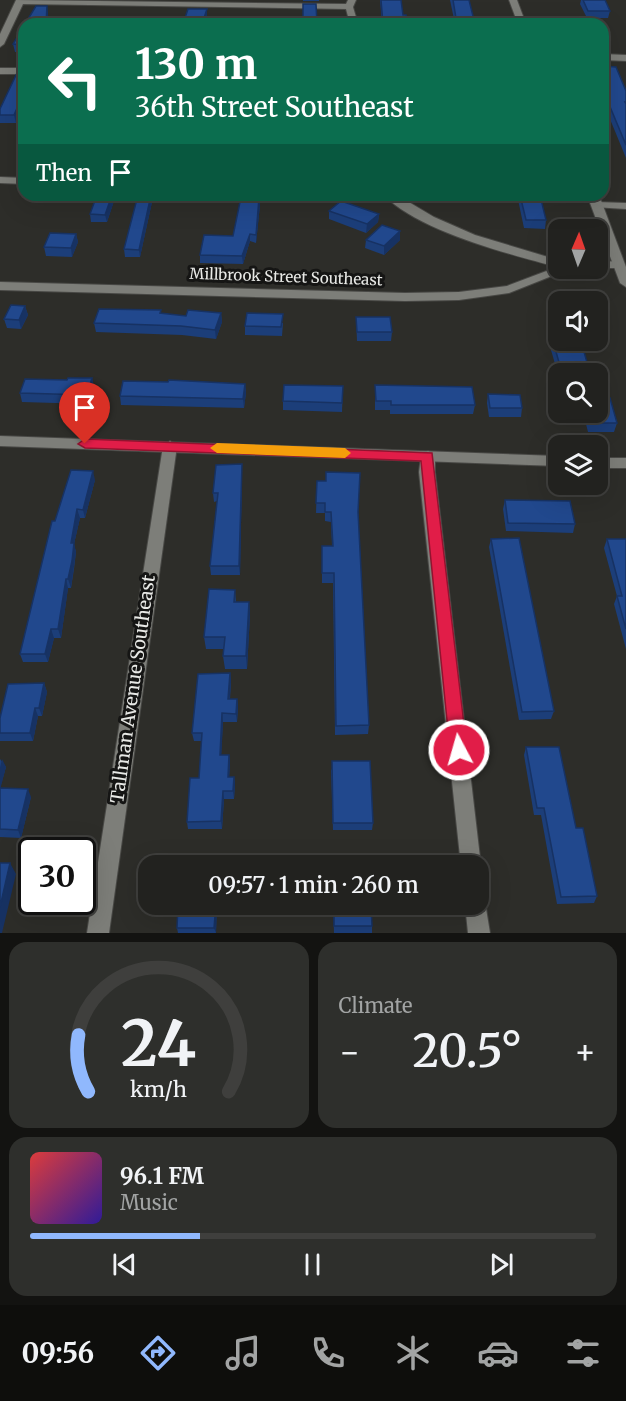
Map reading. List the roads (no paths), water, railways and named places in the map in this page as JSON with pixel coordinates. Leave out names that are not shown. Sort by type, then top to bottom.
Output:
[{"type":"street","points":[[513,0],[520,18]]},
{"type":"street","points":[[0,44],[20,1],[351,3],[353,18]]},
{"type":"street","points":[[609,57],[626,58]]},
{"type":"street","points":[[0,71],[18,71]]},
{"type":"street","points":[[0,180],[18,181]]},
{"type":"street","points":[[400,201],[442,226],[484,243],[548,261]]},
{"type":"street","points":[[595,201],[626,283]]},
{"type":"street","points":[[599,201],[626,207]]},
{"type":"street","points":[[608,266],[619,265]]},
{"type":"street","name":"Millbrook Street Southeast","points":[[0,286],[405,297],[459,296],[509,289],[548,275]]},
{"type":"street","points":[[0,441],[548,461]]},
{"type":"street","name":"Tallman Avenue Southeast","points":[[98,933],[170,446]]},
{"type":"street","points":[[428,456],[427,472],[470,855]]},
{"type":"street","points":[[608,463],[626,463]]},
{"type":"street","points":[[477,915],[479,933]]}]
